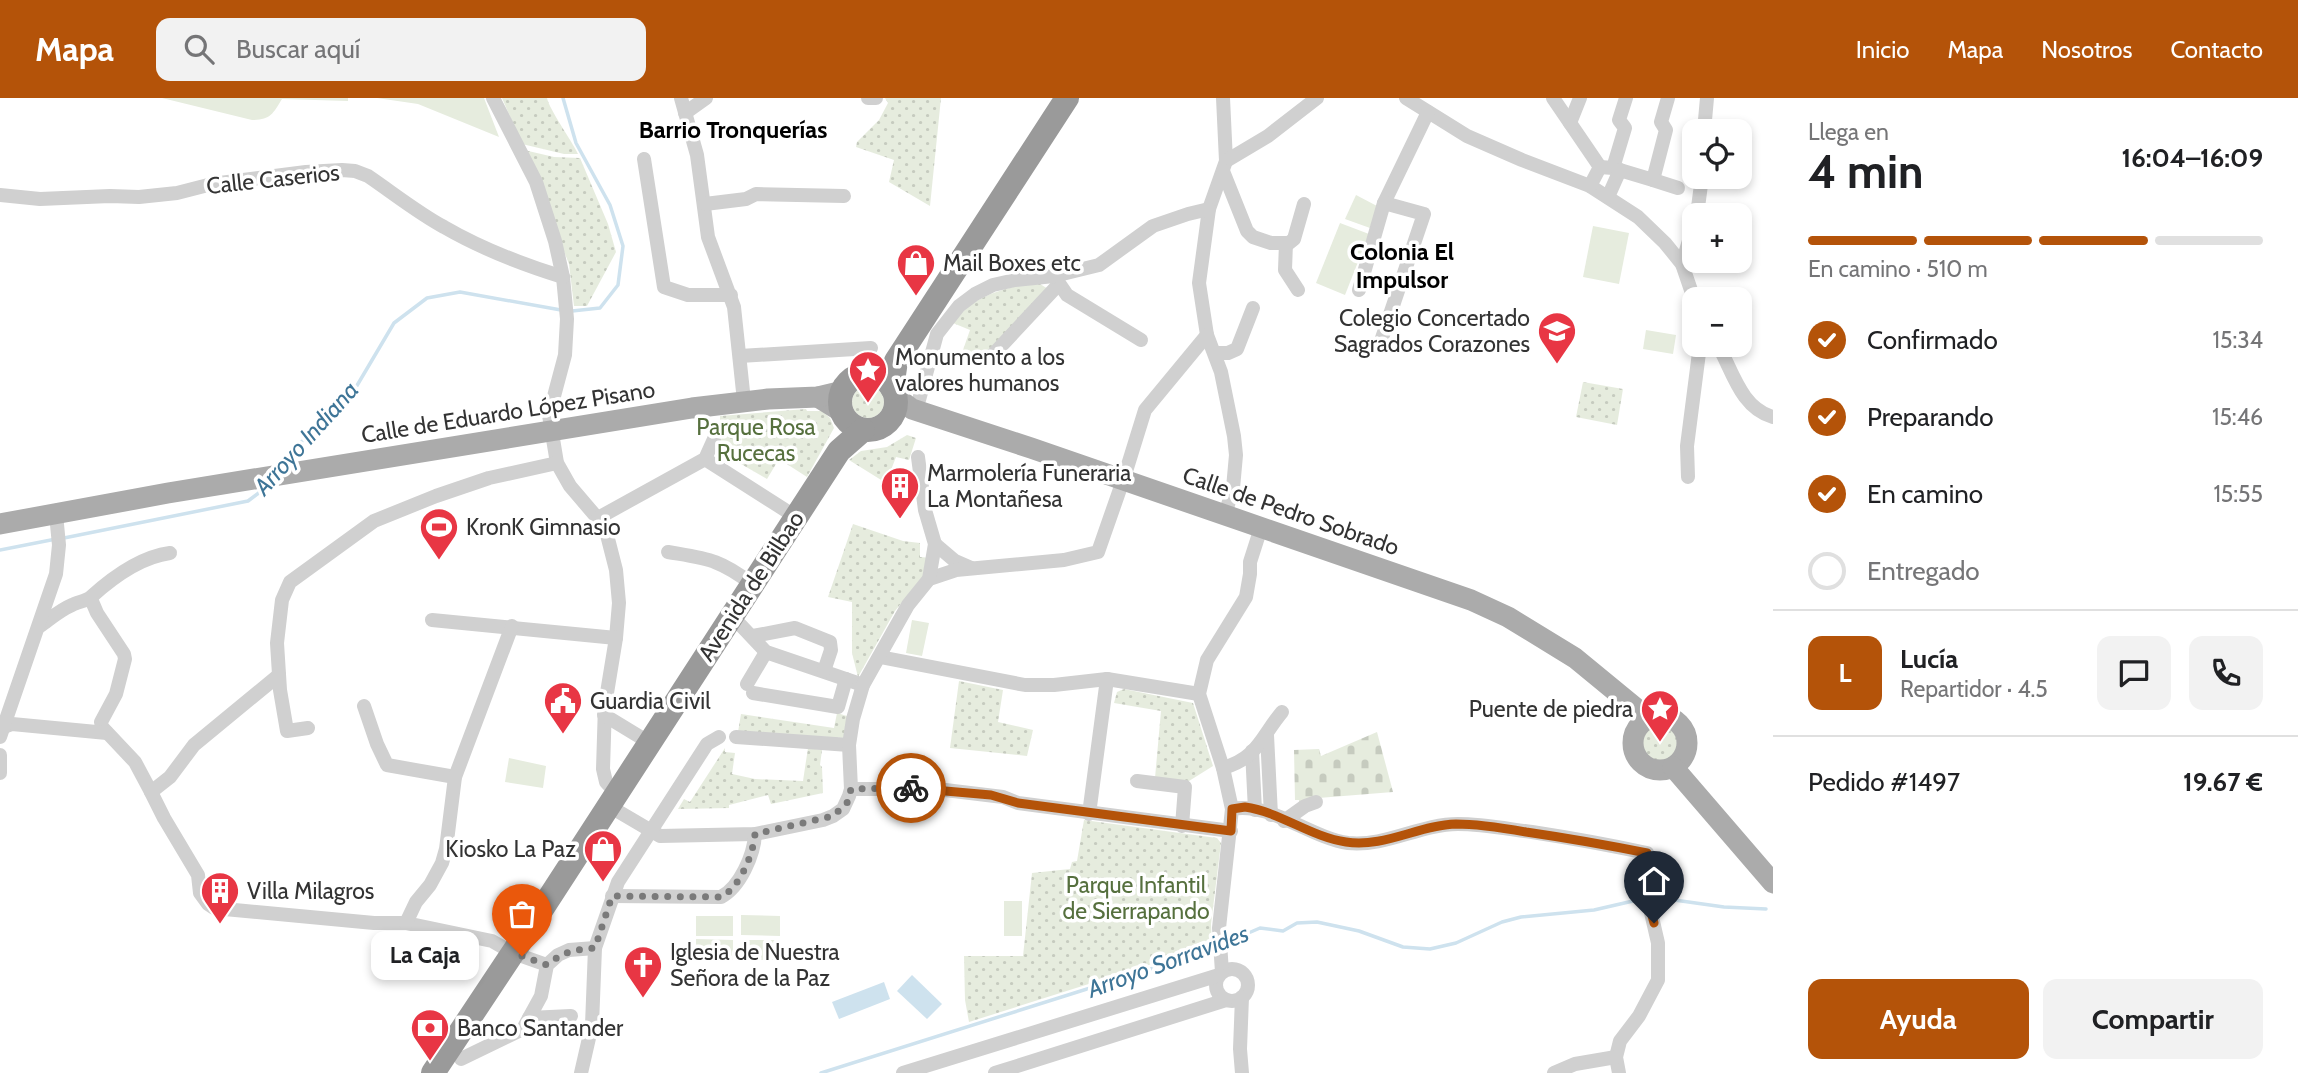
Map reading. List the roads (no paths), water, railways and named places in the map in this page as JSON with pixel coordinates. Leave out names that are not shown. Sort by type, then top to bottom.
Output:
[{"type":"highway","points":[[893,397],[856,378],[849,413],[879,428],[893,397],[896,361],[1067,98]]},
{"type":"highway","name":"Avenida de Bilbao","points":[[433,1073],[839,451],[849,413]]},
{"type":"main road","name":"Calle de Eduardo López Pisano","points":[[0,524],[58,530],[274,477],[744,401],[818,397],[849,413]]},
{"type":"main road","name":"Calle de Pedro Sobrado","points":[[893,397],[906,418],[1225,516],[1471,600],[1508,617],[1575,658],[1642,724]]},
{"type":"main road","name":"Calle de Pedro Sobrado","points":[[1122,485],[1258,537],[1465,608],[1524,637],[1569,666],[1612,700],[1630,719],[1642,724]]},
{"type":"main road","points":[[1665,716],[1681,726],[1687,743],[1677,763],[1656,770],[1641,763],[1633,747],[1642,724],[1665,716]]},
{"type":"main road","points":[[1677,763],[1699,784],[1773,869]]},
{"type":"main road","points":[[1677,763],[1773,883]]},
{"type":"street","points":[[493,98],[536,181],[563,277],[567,319],[565,355],[549,415],[556,463],[570,486],[598,518],[609,538],[618,580],[616,638],[604,715],[603,769],[613,800],[650,832],[660,836],[755,834],[833,816],[847,803],[851,789],[849,745],[863,685],[908,605],[929,579],[945,572],[1064,560],[1098,552],[1145,410],[1207,335]]},
{"type":"street","points":[[681,98],[697,156],[708,237],[736,318],[744,401]]},
{"type":"street","points":[[685,113],[706,98]]},
{"type":"street","points":[[868,98],[876,98]]},
{"type":"street","points":[[1223,98],[1225,166],[1247,231],[1261,241],[1286,243],[1294,239],[1304,204]]},
{"type":"street","points":[[1225,516],[1233,488],[1236,456],[1224,384],[1207,335],[1199,283],[1209,209],[1225,166],[1317,98]]},
{"type":"street","points":[[1406,98],[1448,126],[1522,160],[1590,186],[1637,217],[1665,243],[1682,264]]},
{"type":"street","points":[[1553,98],[1570,124],[1611,168],[1678,188]]},
{"type":"street","points":[[1570,124],[1580,98]]},
{"type":"street","points":[[1608,197],[1611,168],[1625,128],[1619,120],[1626,98]]},
{"type":"street","points":[[1653,180],[1666,130],[1661,122],[1668,98]]},
{"type":"street","points":[[1705,119],[1707,98]]},
{"type":"street","points":[[1359,290],[1384,203],[1429,112]]},
{"type":"street","points":[[643,159],[664,287],[688,295],[730,296]]},
{"type":"street","points":[[1590,186],[1611,168]]},
{"type":"street","name":"Calle Caserios","points":[[0,195],[40,199],[152,197],[258,177],[328,170],[355,171],[368,176],[441,226],[476,244],[523,265],[563,277]]},
{"type":"street","points":[[705,204],[746,199],[756,194],[844,196]]},
{"type":"street","points":[[1380,345],[1424,214],[1384,203]]},
{"type":"street","points":[[893,397],[919,400],[937,334],[958,306],[975,294],[993,285],[1015,279],[1056,280],[1099,265],[1153,226],[1209,209]]},
{"type":"street","points":[[1286,243],[1285,270],[1298,290]]},
{"type":"street","points":[[1056,280],[1067,295],[1142,340]]},
{"type":"street","points":[[988,360],[1056,280]]},
{"type":"street","points":[[1215,353],[1228,353],[1237,349],[1253,308]]},
{"type":"street","points":[[740,356],[871,348]]},
{"type":"street","points":[[1688,477],[1687,446],[1698,357]]},
{"type":"street","points":[[1724,357],[1739,390],[1750,404],[1762,414],[1773,417]]},
{"type":"street","points":[[598,518],[705,459],[714,439]]},
{"type":"street","points":[[918,457],[925,510],[935,544],[929,579]]},
{"type":"street","points":[[705,459],[796,517]]},
{"type":"street","points":[[308,728],[287,731],[279,675],[277,643],[282,600],[290,582],[374,522],[436,496],[489,478],[556,463]]},
{"type":"street","points":[[58,530],[56,574],[40,626],[21,671],[5,729],[104,727],[135,762],[176,840],[198,875],[200,893],[214,908],[374,923],[406,923],[492,941],[513,953],[547,965]]},
{"type":"street","points":[[1242,1073],[1240,1019],[1233,999],[1216,989],[1225,972],[1219,935],[1232,809],[1223,768],[1199,694],[1207,660],[1246,597],[1251,574],[1250,562],[1258,537]]},
{"type":"street","points":[[935,544],[955,561],[973,569]]},
{"type":"street","points":[[668,552],[715,560],[752,584]]},
{"type":"street","points":[[40,626],[72,604],[91,599],[97,590],[132,567],[150,558],[170,553]]},
{"type":"street","points":[[91,599],[125,659],[104,727]]},
{"type":"street","points":[[732,616],[766,652],[863,685]]},
{"type":"street","points":[[432,620],[616,638]]},
{"type":"street","points":[[406,923],[416,902],[430,885],[442,863],[455,778],[512,626]]},
{"type":"street","points":[[753,636],[795,628],[831,642],[824,671]]},
{"type":"street","points":[[766,652],[750,688],[838,707],[846,679]]},
{"type":"street","points":[[880,657],[1025,685],[1054,685],[1107,679],[1199,694]]},
{"type":"street","points":[[151,792],[170,777],[194,745],[279,675]]},
{"type":"street","points":[[1089,814],[1107,679]]},
{"type":"street","points":[[364,706],[369,725],[387,765],[455,778]]},
{"type":"street","points":[[1223,768],[1242,761],[1267,735],[1282,712]]},
{"type":"street","points":[[604,715],[649,743]]},
{"type":"street","points":[[1267,735],[1278,818]]},
{"type":"street","points":[[581,1073],[592,1025],[595,948],[612,896],[618,882],[707,744],[719,737]]},
{"type":"street","points":[[736,737],[849,745]]},
{"type":"street","points":[[1252,751],[1255,810]]},
{"type":"street","points":[[0,755],[0,774]]},
{"type":"street","points":[[1137,781],[1185,787],[1182,826]]},
{"type":"street","points":[[851,789],[937,789],[991,795],[1018,803],[1089,814],[1231,831]]},
{"type":"street","points":[[1278,818],[1316,802]]},
{"type":"street","points":[[1232,809],[1245,807],[1347,843],[1370,843],[1433,827],[1457,824],[1501,828],[1647,853],[1650,897],[1658,943],[1658,980],[1639,1016],[1620,1041],[1616,1057],[1619,1073]]},
{"type":"street","points":[[612,896],[721,897],[733,889],[754,847],[755,834]]},
{"type":"street","points":[[461,1059],[523,1029],[541,996],[547,965],[558,955],[569,950],[595,948]]},
{"type":"street","points":[[903,1073],[1225,972],[1243,973],[1247,981],[1247,989],[1233,999],[1016,1070],[995,1073]]},
{"type":"street","points":[[529,1018],[571,1016]]},
{"type":"street","points":[[1554,1073],[1575,1065],[1616,1057]]},
{"type":"water","points":[[912,975],[942,1004],[927,1019],[897,991]]},
{"type":"water","points":[[884,982],[890,999],[839,1019],[832,1002]]},
{"type":"waterway","name":"Arroyo Indiana","points":[[563,98],[576,143],[610,205],[623,246],[618,285],[600,308],[572,311]]},
{"type":"waterway","name":"Arroyo Indiana","points":[[283,465],[300,443],[349,399],[394,323],[427,298],[460,292],[561,310]]},
{"type":"waterway","name":"Arroyo Indiana","points":[[64,538],[248,501],[268,486]]},
{"type":"waterway","name":"Arroyo Indiana","points":[[0,550],[56,539]]},
{"type":"waterway","name":"Arroyo Sorravides","points":[[1653,897],[1724,907],[1766,909]]},
{"type":"waterway","name":"Arroyo Sorravides","points":[[1223,944],[1260,928],[1283,931],[1297,923],[1317,922],[1359,931],[1403,947],[1430,949],[1456,943],[1502,922],[1521,917],[1594,910],[1646,898]]},
{"type":"waterway","name":"Arroyo Sorravides","points":[[821,1073],[1217,948]]},
{"type":"place","name":"Mail Boxes etc","points":[[916,297]]},
{"type":"place","name":"Colegio Concertado Sagrados Corazones","points":[[1557,365]]},
{"type":"place","name":"Monumento a los valores humanos","points":[[868,404]]},
{"type":"place","name":"Marmolería Funeraria La Montañesa","points":[[900,520]]},
{"type":"place","name":"KronK Gimnasio","points":[[439,561]]},
{"type":"place","name":"Guardia Civil","points":[[563,735]]},
{"type":"place","name":"Puente de piedra","points":[[1660,743]]},
{"type":"place","name":"Kiosko La Paz","points":[[603,883]]},
{"type":"place","name":"Villa Milagros","points":[[220,925]]},
{"type":"place","name":"La Caja","points":[[522,956]]},
{"type":"place","name":"Iglesia de Nuestra Señora de la Paz","points":[[643,999]]},
{"type":"place","name":"Banco Santander","points":[[430,1062]]},
{"type":"district","name":"Barrio Tronquerías","points":[[733,129]]},
{"type":"district","name":"Colonia El Impulsor","points":[[1402,265]]},
{"type":"park label","name":"Parque Rosa Rucecas","points":[[756,440]]},
{"type":"park label","name":"Parque Infantil de Sierrapando","points":[[1136,898]]}]
